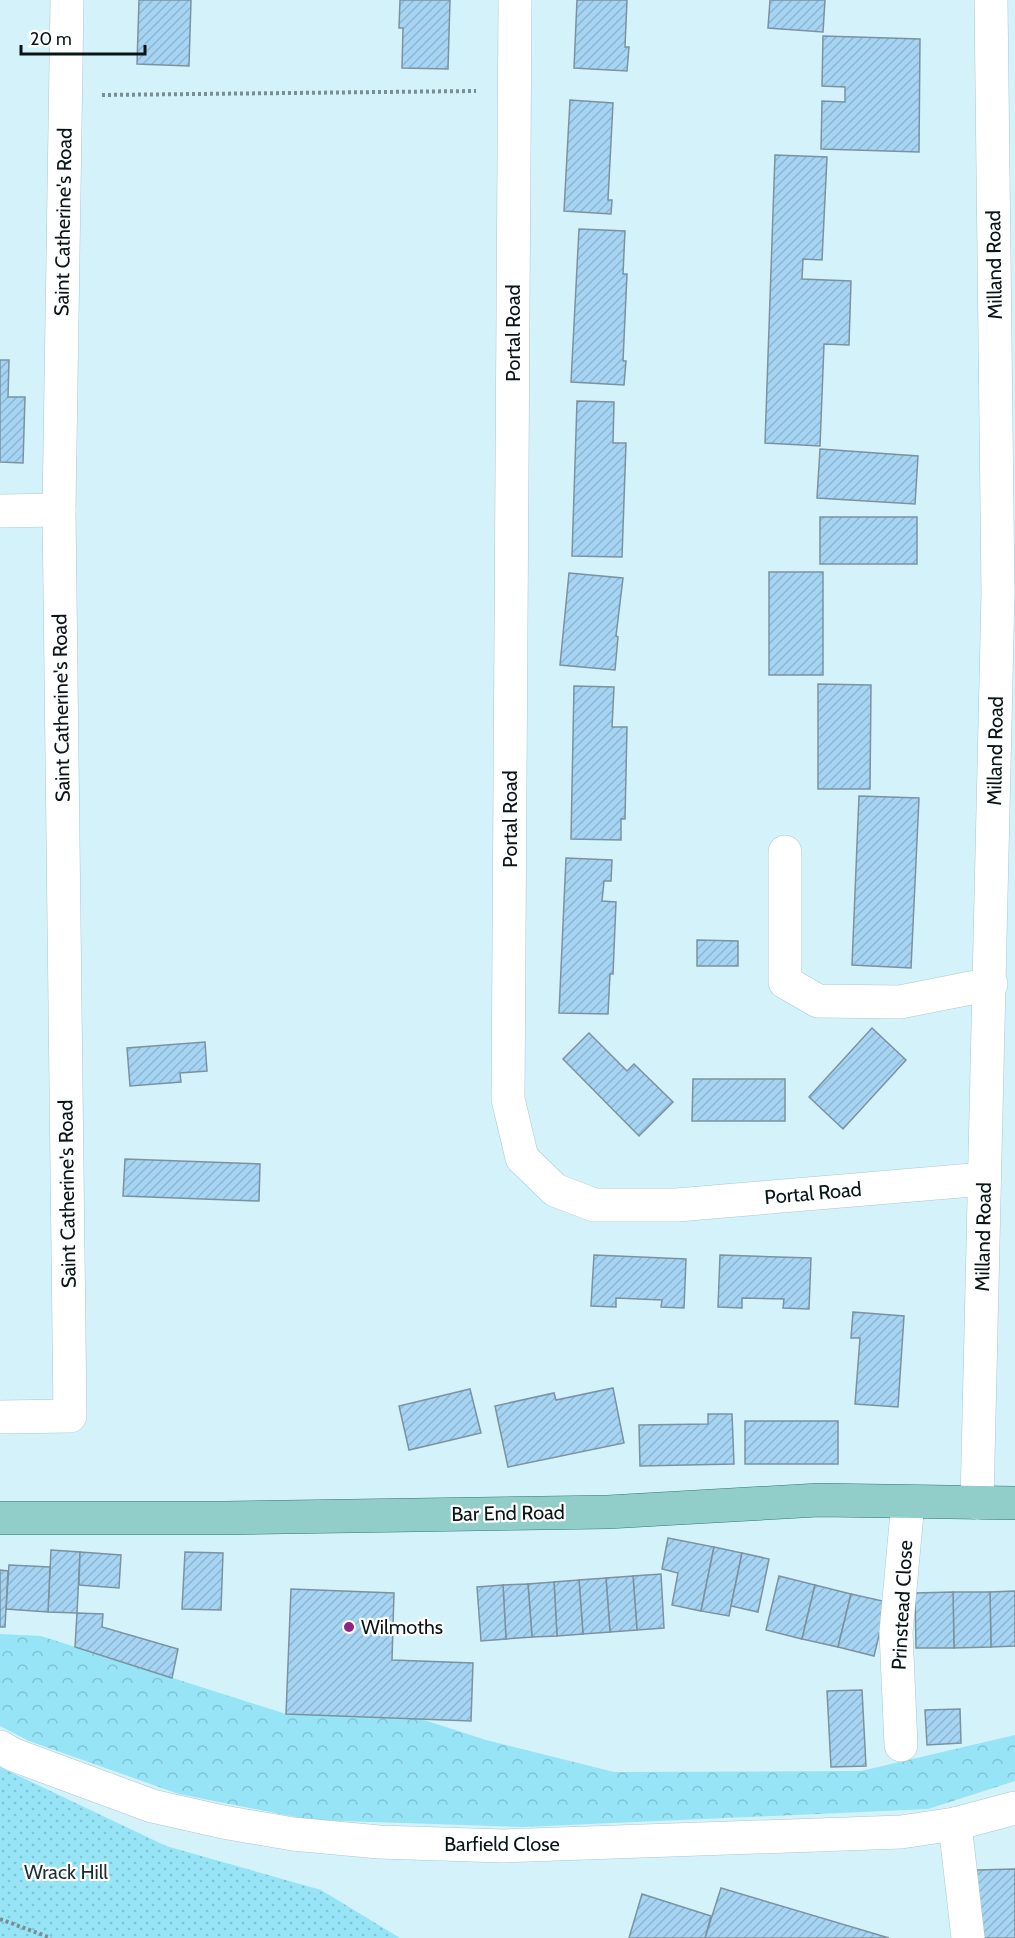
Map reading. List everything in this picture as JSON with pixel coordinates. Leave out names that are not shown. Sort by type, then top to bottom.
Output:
[{"type":"main road","name":"Bar End Road","points":[[0,1518],[225,1518],[608,1512],[806,1500],[1015,1503]]},
{"type":"street","name":"Saint Catherine's Road","points":[[0,1417],[70,1416],[59,510],[67,0]]},
{"type":"street","name":"Portal Road","points":[[515,0],[508,1099],[522,1158],[555,1190],[594,1204],[677,1205],[984,1179]]},
{"type":"street","name":"Milland Road","points":[[978,1503],[984,1179],[991,984],[1005,811],[998,593],[1003,84],[991,0]]},
{"type":"street","points":[[0,511],[59,510]]},
{"type":"street","points":[[785,852],[785,982],[818,1001],[900,1002],[991,984]]},
{"type":"street","name":"Prinstead Close","points":[[901,1745],[896,1632],[908,1502]]},
{"type":"street","name":"Barfield Close","points":[[0,1747],[14,1755],[152,1806],[293,1834],[380,1842],[503,1846],[901,1832],[955,1824],[1015,1808]]},
{"type":"street","points":[[955,1824],[968,1938]]},
{"type":"path","points":[[65,96],[515,91]]},
{"type":"path","points":[[0,1919],[51,1938]]},
{"type":"green space","points":[[0,1634],[41,1636],[286,1714],[421,1719],[486,1740],[614,1772],[861,1771],[1015,1735],[1015,1781],[928,1809],[523,1827],[311,1820],[179,1794],[29,1741],[0,1726]]},
{"type":"green space","name":"Wrack Hill","points":[[0,1767],[166,1846],[321,1890],[400,1938],[0,1938]]},
{"type":"building","points":[[139,0],[191,0],[189,66],[137,64]]},
{"type":"building","points":[[400,0],[450,0],[448,69],[402,68],[403,28],[399,28]]},
{"type":"building","points":[[577,0],[627,0],[625,47],[629,47],[627,71],[574,68]]},
{"type":"building","points":[[770,0],[825,0],[823,32],[768,28]]},
{"type":"building","points":[[823,36],[920,39],[919,152],[821,149],[822,101],[845,102],[845,87],[822,86]]},
{"type":"building","points":[[570,100],[613,103],[608,200],[612,200],[611,214],[564,211]]},
{"type":"building","points":[[775,155],[827,157],[822,260],[803,259],[802,279],[851,281],[849,345],[824,344],[820,446],[765,443]]},
{"type":"building","points":[[579,229],[625,231],[623,274],[627,274],[624,385],[571,382]]},
{"type":"building","points":[[0,360],[9,360],[8,397],[25,397],[23,463],[0,462]]},
{"type":"building","points":[[577,401],[614,402],[613,443],[626,443],[622,557],[572,556]]},
{"type":"building","points":[[820,449],[918,456],[915,504],[817,498]]},
{"type":"building","points":[[820,517],[917,517],[917,564],[820,564]]},
{"type":"building","points":[[769,572],[823,572],[823,675],[769,675]]},
{"type":"building","points":[[569,573],[623,578],[616,636],[618,637],[615,670],[560,665]]},
{"type":"building","points":[[818,684],[871,685],[870,789],[818,789]]},
{"type":"building","points":[[574,686],[614,687],[612,727],[627,727],[625,819],[621,819],[621,840],[571,839]]},
{"type":"building","points":[[859,796],[919,798],[911,968],[852,965]]},
{"type":"building","points":[[566,858],[612,860],[611,881],[604,881],[602,901],[616,902],[613,974],[610,974],[608,1014],[559,1013]]},
{"type":"building","points":[[697,940],[738,941],[738,966],[697,966]]},
{"type":"building","points":[[872,1028],[906,1060],[843,1129],[809,1097]]},
{"type":"building","points":[[589,1033],[627,1071],[634,1064],[673,1102],[639,1136],[563,1059]]},
{"type":"building","points":[[205,1042],[207,1071],[180,1073],[181,1082],[130,1086],[127,1048]]},
{"type":"building","points":[[693,1079],[785,1079],[785,1121],[692,1121]]},
{"type":"building","points":[[125,1159],[260,1164],[259,1201],[123,1196]]},
{"type":"building","points":[[594,1255],[686,1259],[684,1308],[661,1307],[662,1300],[616,1298],[616,1307],[591,1306]]},
{"type":"building","points":[[720,1255],[811,1258],[809,1309],[783,1308],[784,1299],[742,1298],[742,1308],[718,1307]]},
{"type":"building","points":[[853,1312],[904,1316],[898,1407],[855,1404],[860,1338],[851,1338]]},
{"type":"building","points":[[613,1388],[624,1443],[508,1467],[495,1406],[554,1393],[556,1400]]},
{"type":"building","points":[[470,1389],[481,1433],[409,1450],[399,1406]]},
{"type":"building","points":[[708,1414],[732,1414],[734,1464],[640,1466],[639,1425],[708,1424]]},
{"type":"building","points":[[745,1421],[838,1421],[838,1464],[745,1464]]},
{"type":"building","points":[[668,1538],[714,1547],[701,1611],[672,1605],[678,1573],[662,1569]]},
{"type":"building","points":[[714,1547],[742,1553],[729,1616],[701,1611]]},
{"type":"building","points":[[51,1550],[80,1552],[77,1613],[48,1612]]},
{"type":"building","points":[[80,1552],[121,1555],[119,1588],[79,1585]]},
{"type":"building","points":[[185,1552],[223,1553],[221,1610],[182,1609]]},
{"type":"building","points":[[742,1553],[769,1559],[758,1612],[731,1606]]},
{"type":"building","points":[[9,1565],[50,1567],[48,1612],[6,1609]]},
{"type":"building","points":[[0,1570],[8,1571],[5,1627],[0,1627]]},
{"type":"building","points":[[661,1574],[664,1628],[637,1630],[633,1576]]},
{"type":"building","points":[[633,1576],[637,1630],[610,1632],[606,1578]]},
{"type":"building","points":[[779,1576],[815,1585],[802,1639],[766,1630]]},
{"type":"building","points":[[606,1578],[610,1632],[583,1634],[579,1580]]},
{"type":"building","points":[[579,1580],[583,1634],[557,1636],[554,1582]]},
{"type":"building","points":[[554,1582],[557,1636],[532,1637],[528,1584]]},
{"type":"building","points":[[528,1584],[532,1637],[506,1639],[503,1585]]},
{"type":"building","points":[[503,1585],[506,1639],[481,1641],[477,1587]]},
{"type":"building","points":[[815,1585],[851,1594],[838,1647],[802,1639]]},
{"type":"building","points":[[291,1589],[394,1593],[392,1660],[473,1663],[471,1721],[286,1714]]},
{"type":"building","points":[[1015,1591],[1015,1646],[991,1647],[990,1592]]},
{"type":"building","points":[[953,1592],[990,1592],[991,1647],[954,1648]]},
{"type":"building","points":[[953,1592],[954,1648],[916,1648],[915,1593]]},
{"type":"building","points":[[851,1594],[887,1602],[874,1656],[838,1647]]},
{"type":"building","points":[[77,1613],[103,1614],[102,1627],[178,1649],[172,1678],[75,1647]]},
{"type":"building","points":[[862,1690],[866,1766],[831,1767],[827,1691]]},
{"type":"building","points":[[960,1709],[961,1743],[927,1745],[925,1710]]},
{"type":"building","points":[[1015,1869],[1015,1938],[977,1938],[977,1870]]},
{"type":"building","points":[[721,1888],[889,1938],[705,1938]]},
{"type":"building","points":[[642,1894],[711,1916],[705,1938],[629,1938]]},
{"type":"place","name":"Wilmoths","points":[[349,1627]]}]
